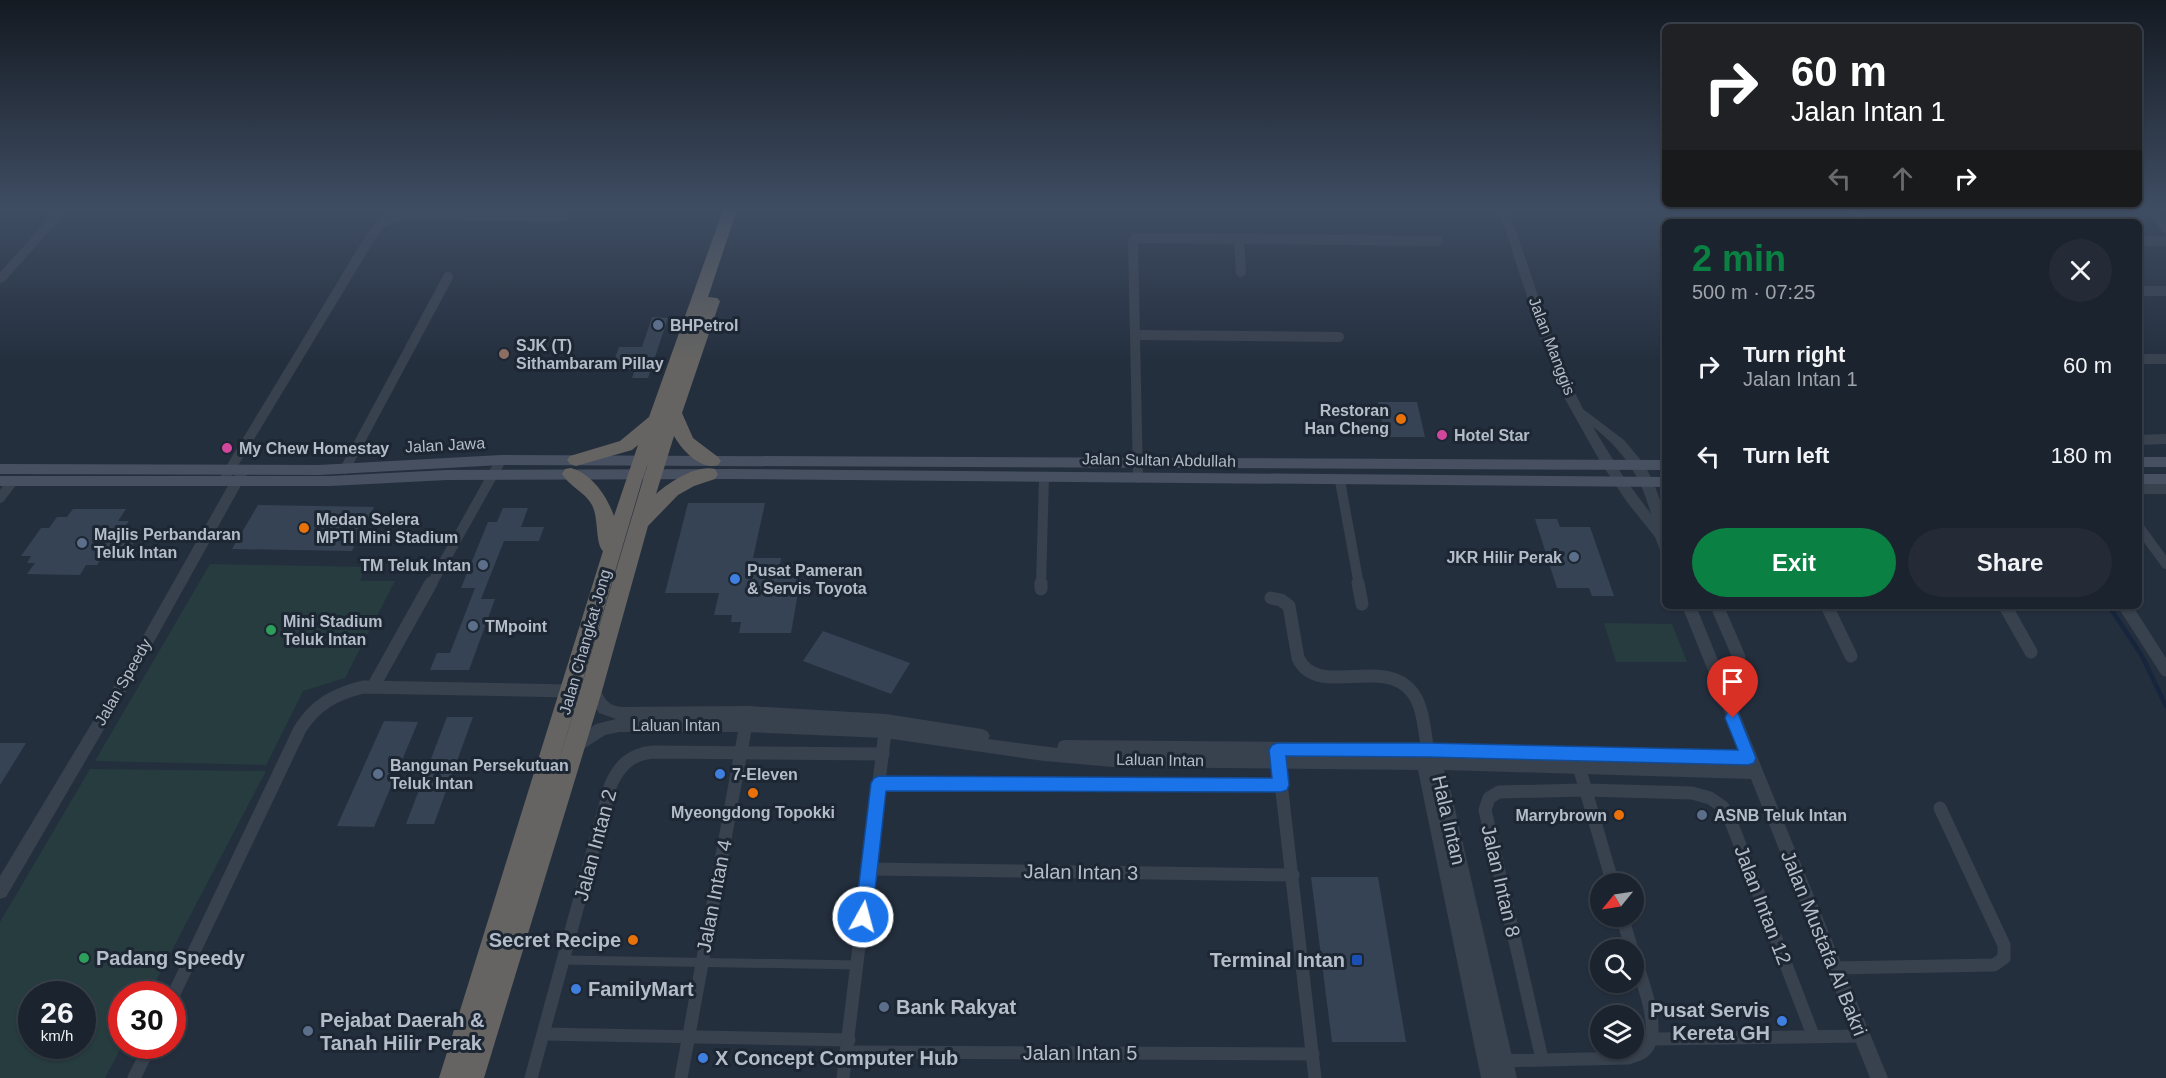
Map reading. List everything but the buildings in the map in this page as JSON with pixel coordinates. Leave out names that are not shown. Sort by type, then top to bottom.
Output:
[{"type":"highway","name":"Jalan Changkat Jong","points":[[472,1078],[574,748],[582,691],[607,569],[637,468],[713,260]]},
{"type":"highway","name":"Jalan Changkat Jong","points":[[451,1078],[639,525],[655,468],[725,260]]},
{"type":"highway","points":[[639,525],[668,491],[710,467],[677,429],[674,414]]},
{"type":"highway","points":[[607,569],[606,514],[592,489],[573,467],[626,446],[656,419]]},
{"type":"main road","name":"Jalan Jawa","points":[[0,469],[47,475],[233,476],[352,472],[501,460],[573,467],[655,468]]},
{"type":"main road","points":[[2142,462],[2166,462]]},
{"type":"main road","name":"Jalan Sultan Abdullah","points":[[655,468],[1138,463],[1662,465]]},
{"type":"main road","name":"Jalan Jawa","points":[[352,472],[493,474],[573,467]]},
{"type":"main road","name":"Jalan Sultan Abdullah","points":[[710,467],[1044,477],[1662,482]]},
{"type":"main road","name":"Jalan Jawa","points":[[6,481],[47,475]]},
{"type":"main road","points":[[2142,479],[2166,479]]},
{"type":"street","points":[[0,279],[17,260]]},
{"type":"street","points":[[233,476],[357,260]]},
{"type":"street","points":[[1133,260],[1138,478]]},
{"type":"street","points":[[1241,260],[1242,272]]},
{"type":"street","name":"Jalan Manggis","points":[[1521,260],[1562,378],[1579,412],[1622,482]]},
{"type":"street","points":[[352,472],[448,277]]},
{"type":"street","points":[[2142,291],[2166,292]]},
{"type":"street","points":[[1135,335],[1339,337]]},
{"type":"street","points":[[2142,359],[2166,359]]},
{"type":"street","name":"Jalan Manggis","points":[[1579,412],[1617,438],[1638,464],[1647,482]]},
{"type":"street","points":[[2142,440],[2166,439]]},
{"type":"street","points":[[373,687],[501,460]]},
{"type":"street","name":"Jalan Speedy","points":[[0,891],[130,672],[233,476]]},
{"type":"street","points":[[1041,589],[1044,477]]},
{"type":"street","points":[[0,498],[6,481]]},
{"type":"street","points":[[1340,481],[1362,604]]},
{"type":"street","points":[[1622,482],[1662,540]]},
{"type":"street","points":[[1647,482],[1658,515],[1659,533]]},
{"type":"street","points":[[2142,489],[2166,489]]},
{"type":"street","points":[[2142,531],[2166,564]]},
{"type":"street","points":[[1271,598],[1281,600],[1289,606],[1300,663],[1306,671],[1315,675],[1327,676],[1384,675],[1397,678],[1406,685],[1413,694],[1419,709],[1429,758]]},
{"type":"street","name":"Jalan Mustafa Al Bakri","points":[[1690,609],[1751,765],[1879,1078]]},
{"type":"street","points":[[1718,609],[1739,657]]},
{"type":"street","points":[[1828,609],[1851,656]]},
{"type":"street","points":[[2007,609],[2031,652]]},
{"type":"street","points":[[2127,609],[2166,670]]},
{"type":"street","points":[[180,981],[308,716],[316,705],[344,691],[373,687],[582,691]]},
{"type":"street","name":"Laluan Intan","points":[[582,691],[604,708],[621,714],[886,726],[1068,747],[1278,755],[1751,765]]},
{"type":"street","name":"Laluan Intan","points":[[574,748],[601,729],[619,725],[747,719]]},
{"type":"street","name":"Jalan Intan 4","points":[[681,1078],[747,719]]},
{"type":"street","points":[[843,1078],[886,726]]},
{"type":"street","name":"Jalan Intan 2","points":[[531,1078],[611,784],[624,762],[643,753],[883,754]]},
{"type":"street","points":[[1278,755],[1315,1078]]},
{"type":"street","name":"Hala Intan","points":[[1429,758],[1508,1078]]},
{"type":"street","name":"Hala Intan","points":[[1429,758],[1488,1070]]},
{"type":"street","points":[[1577,760],[1610,873]]},
{"type":"street","points":[[879,783],[1281,785]]},
{"type":"street","name":"Jalan Intan 12","points":[[1585,790],[1692,793],[1710,798],[1723,807],[1730,819],[1813,1035]]},
{"type":"street","name":"Jalan Intan 8","points":[[1542,1059],[1485,810],[1489,798],[1499,792],[1585,790]]},
{"type":"street","points":[[1833,968],[1994,965],[2004,958],[2004,945],[1940,808]]},
{"type":"street","name":"Jalan Intan 3","points":[[869,869],[1293,875]]},
{"type":"street","points":[[564,960],[858,965]]},
{"type":"street","points":[[1488,1070],[1504,1061],[1628,1058],[1648,1049],[1652,1039],[1651,1015],[1644,990]]},
{"type":"street","name":"Jalan Intan 5","points":[[543,1035],[688,1037],[848,1046],[1313,1054]]},
{"type":"street","points":[[1652,1039],[1862,1036]]},
{"type":"street","points":[[134,1078],[144,1059]]},
{"type":"green space","name":"Mini Stadium Teluk Intan","points":[[210,564],[365,567],[360,581],[395,581],[345,678],[303,691],[266,765],[95,761]]},
{"type":"green space","points":[[1604,623],[1672,624],[1687,662],[1616,662]]},
{"type":"green space","name":"Padang Speedy","points":[[90,769],[266,771],[156,981],[108,981],[108,1059],[115,1059],[105,1078],[0,1078],[0,922]]},
{"type":"waterway","points":[[2111,609],[2142,656],[2166,706]]},
{"type":"place","name":"BHPetrol","points":[[658,325]]},
{"type":"place","name":"SJK (T) Sithambaram Pillay","points":[[504,354]]},
{"type":"place","name":"Restoran Han Cheng","points":[[1401,419]]},
{"type":"place","name":"Hotel Star","points":[[1442,435]]},
{"type":"place","name":"My Chew Homestay","points":[[227,448]]},
{"type":"place","name":"Medan Selera MPTI Mini Stadium","points":[[304,528]]},
{"type":"place","name":"Majlis Perbandaran Teluk Intan","points":[[82,543]]},
{"type":"place","name":"JKR Hilir Perak","points":[[1574,557]]},
{"type":"place","name":"TM Teluk Intan","points":[[483,565]]},
{"type":"place","name":"Pusat Pameran & Servis Toyota","points":[[735,579]]},
{"type":"place","name":"TMpoint","points":[[473,626]]},
{"type":"place","name":"Mini Stadium Teluk Intan","points":[[271,630]]},
{"type":"place","name":"Bangunan Persekutuan Teluk Intan","points":[[378,774]]},
{"type":"place","name":"7-Eleven","points":[[720,774]]},
{"type":"place","name":"Myeongdong Topokki","points":[[753,793]]},
{"type":"place","name":"Marrybrown","points":[[1619,815]]},
{"type":"place","name":"ASNB Teluk Intan","points":[[1702,815]]},
{"type":"place","name":"Secret Recipe","points":[[633,940]]},
{"type":"place","name":"Padang Speedy","points":[[84,958]]},
{"type":"place","name":"Terminal Intan","points":[[1357,960]]},
{"type":"place","name":"FamilyMart","points":[[576,989]]},
{"type":"place","name":"Bank Rakyat","points":[[884,1007]]},
{"type":"place","name":"Pusat Servis Kereta GH","points":[[1782,1021]]},
{"type":"place","name":"Pejabat Daerah & Tanah Hilir Perak","points":[[308,1031]]},
{"type":"place","name":"X Concept Computer Hub","points":[[703,1058]]},
{"type":"route","points":[[863,917],[879,783],[1281,785],[1277,750],[1428,750],[1748,758],[1733,718]]}]
